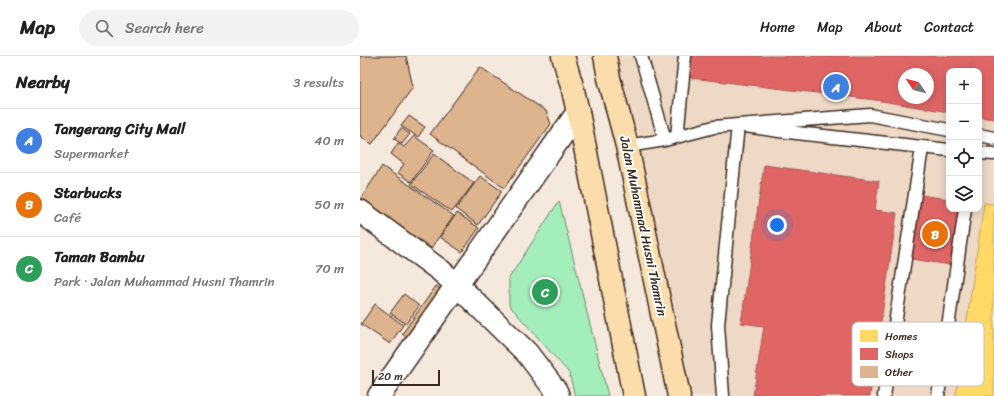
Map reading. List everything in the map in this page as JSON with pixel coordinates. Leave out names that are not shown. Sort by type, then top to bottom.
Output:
[{"type":"main road","points":[[563,56],[578,112],[634,396]]},
{"type":"main road","name":"Jalan Muhammad Husni Thamrin","points":[[605,56],[609,78],[627,146],[679,396]]},
{"type":"street","points":[[378,396],[578,112]]},
{"type":"street","points":[[360,211],[441,271],[457,285],[527,353],[556,391],[558,396]]},
{"type":"lane","points":[[641,56],[671,139]]},
{"type":"lane","points":[[671,139],[685,56]]},
{"type":"lane","points":[[627,146],[671,139],[714,127],[870,115],[946,129]]},
{"type":"lane","points":[[738,125],[778,131],[946,150]]},
{"type":"lane","points":[[723,396],[718,325],[738,125]]},
{"type":"lane","points":[[982,136],[994,138]]},
{"type":"lane","points":[[895,322],[922,148]]},
{"type":"lane","points":[[982,153],[994,154]]},
{"type":"lane","points":[[949,322],[965,212]]},
{"type":"lane","points":[[884,396],[886,386]]},
{"type":"lane","points":[[938,396],[939,386]]},
{"type":"shaded area","points":[[617,56],[994,56],[994,396],[691,396]]},
{"type":"green space","points":[[559,201],[608,396],[575,396],[569,373],[509,305],[509,278]]},
{"type":"building: Homes","points":[[984,203],[994,204],[994,396],[956,396],[957,386],[984,386],[984,322],[967,322]]},
{"type":"building: Shops","points":[[686,56],[994,56],[994,119],[982,117],[982,68],[946,68],[946,112],[900,104],[934,104],[934,68],[898,68],[898,104],[683,77]]},
{"type":"building: Shops","points":[[764,165],[879,181],[875,210],[897,213],[881,322],[852,322],[852,386],[871,386],[870,396],[753,396],[764,326],[741,323]]},
{"type":"building: Shops","points":[[920,195],[946,199],[946,212],[960,212],[951,265],[911,259]]},
{"type":"building: Other","points":[[360,56],[406,56],[413,87],[372,144],[360,136]]},
{"type":"building: Other","points":[[480,67],[546,111],[551,124],[504,188],[430,134]]},
{"type":"building: Other","points":[[409,116],[425,127],[418,137],[401,126]]},
{"type":"building: Other","points":[[401,128],[410,134],[402,144],[394,139]]},
{"type":"building: Other","points":[[414,136],[434,150],[411,182],[398,173],[404,164],[391,154],[398,143],[404,147]]},
{"type":"building: Other","points":[[434,154],[474,183],[452,212],[411,184]]},
{"type":"building: Other","points":[[382,166],[454,216],[431,248],[360,200]]},
{"type":"building: Other","points":[[480,176],[502,191],[478,225],[456,209]]},
{"type":"building: Other","points":[[457,213],[479,228],[462,252],[440,237]]},
{"type":"building: Other","points":[[436,286],[448,294],[413,343],[402,334]]},
{"type":"building: Other","points":[[404,294],[419,306],[406,324],[390,313]]},
{"type":"building: Other","points":[[375,304],[403,325],[390,344],[361,324]]},
{"type":"place","name":"Tangerang City Mall","points":[[836,87]]},
{"type":"place","name":"Starbucks","points":[[935,234]]},
{"type":"place","name":"Taman Bambu","points":[[545,292]]}]
